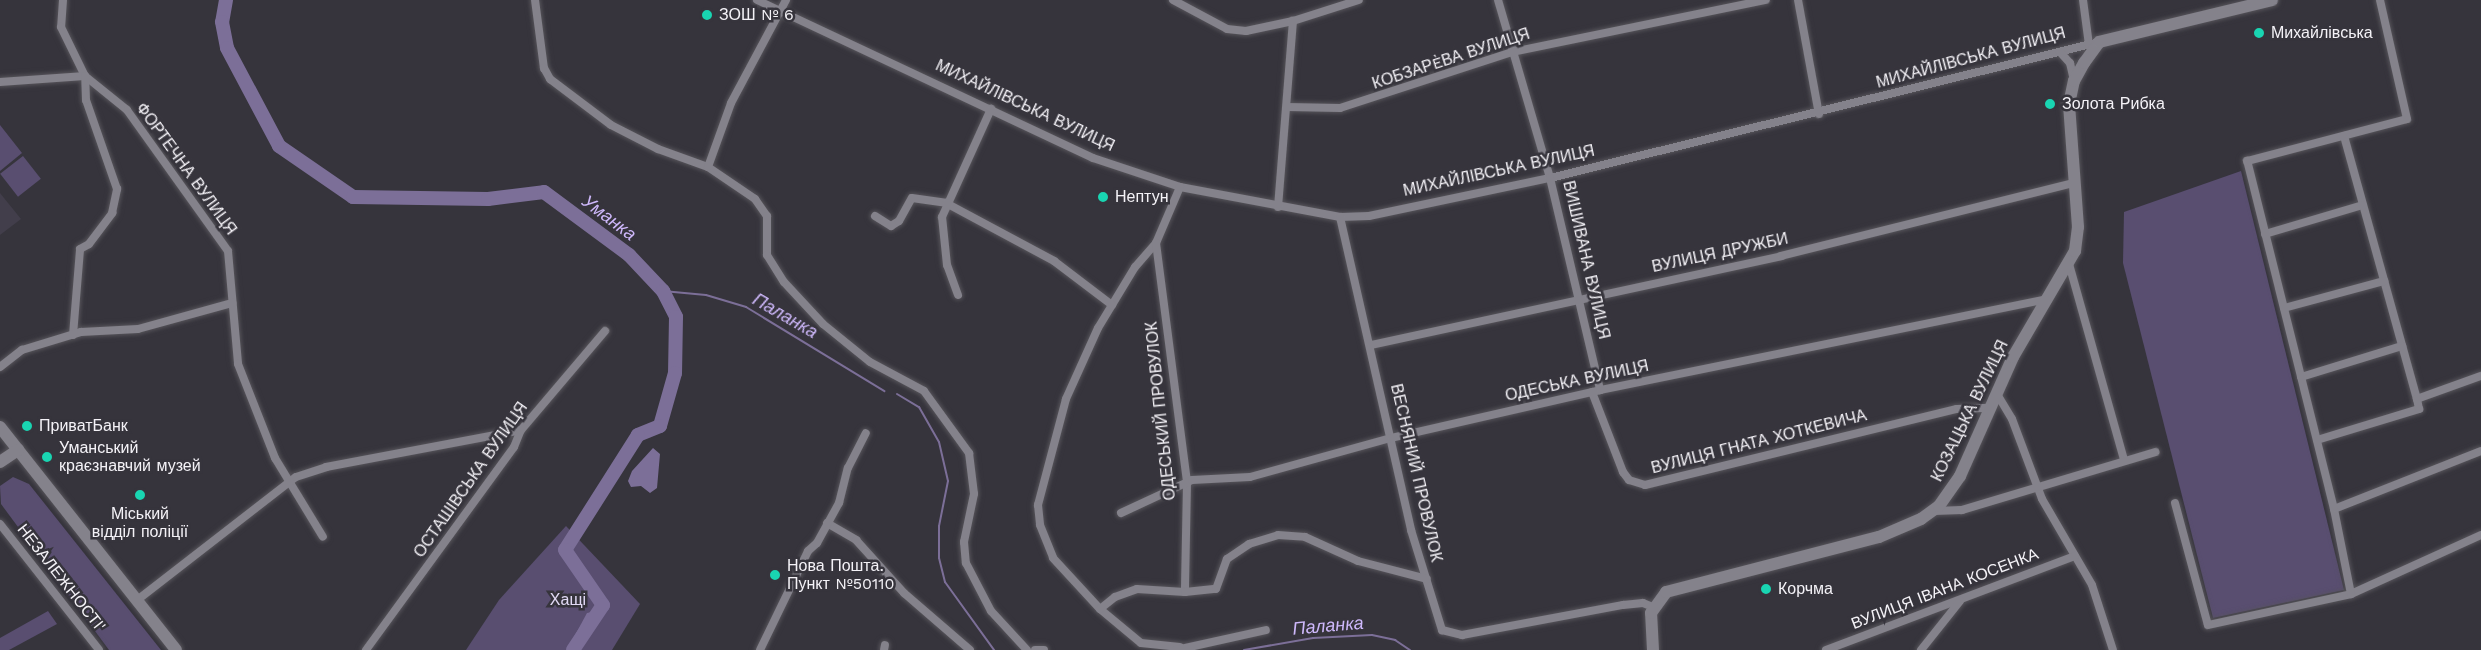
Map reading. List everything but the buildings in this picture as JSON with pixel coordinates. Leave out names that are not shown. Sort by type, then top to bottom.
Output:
[{"type":"main road","name":"МИХАЙЛІВСЬКА ВУЛИЦЯ","points":[[2094,43],[2272,0]]},
{"type":"main road","name":"КОЗАЦЬКА ВУЛИЦЯ","points":[[1653,607],[1673,589],[1879,537],[1934,511],[1960,476],[2013,357],[2069,264],[2078,227],[2069,104],[2074,81],[2094,43]]},
{"type":"main road","points":[[0,428],[176,650]]},
{"type":"main road","points":[[0,462],[18,450]]},
{"type":"main road","points":[[1653,607],[1653,650]]},
{"type":"street","name":"ФОРТЕЧНА ВУЛИЦЯ","points":[[63,0],[61,27],[85,76],[127,110],[222,243],[230,263],[238,364],[288,482],[323,537]]},
{"type":"street","points":[[535,0],[544,68],[550,79],[628,135],[708,167],[755,199],[766,216],[767,255],[771,264],[823,324],[880,369],[924,391],[969,453],[974,494],[964,542],[966,563],[991,611],[1027,650]]},
{"type":"street","name":"МИХАЙЛІВСЬКА ВУЛИЦЯ","points":[[757,0],[1093,158],[1180,187],[1340,217],[1369,216],[1550,178],[1819,114],[2094,43]]},
{"type":"street","points":[[708,167],[754,53],[782,11],[786,0]]},
{"type":"street","points":[[1173,0],[1227,29],[1246,31],[1293,21],[1359,0]]},
{"type":"street","name":"ВИШИВАНА ВУЛИЦЯ","points":[[1498,0],[1550,178],[1578,299],[1596,391]]},
{"type":"street","name":"КОБЗАРÈВА ВУЛИЦЯ","points":[[1287,106],[1340,108],[1512,52],[1766,0]]},
{"type":"street","points":[[1798,0],[1819,114]]},
{"type":"street","points":[[2083,0],[2094,43]]},
{"type":"street","points":[[2350,594],[2334,508],[2247,161],[2407,119],[2380,0]]},
{"type":"street","points":[[1278,207],[1293,21]]},
{"type":"street","points":[[2060,52],[2070,63],[2074,81]]},
{"type":"street","points":[[0,82],[85,76],[86,100],[117,189],[112,213],[88,244],[80,249],[73,335]]},
{"type":"street","points":[[958,295],[946,265],[942,231],[946,202],[991,109]]},
{"type":"street","points":[[2317,440],[2419,409],[2344,136]]},
{"type":"street","name":"ВУЛИЦЯ ДРУЖБИ","points":[[1371,345],[1781,256],[2074,183]]},
{"type":"street","points":[[1180,187],[1156,243],[1135,267],[1112,305],[1066,399],[1038,505],[1040,525],[1053,558],[1100,609],[1142,643],[1178,648],[1266,630]]},
{"type":"street","points":[[874,216],[896,225],[912,198],[946,202],[1054,261],[1112,305]]},
{"type":"street","points":[[2265,234],[2363,206]]},
{"type":"street","name":"ВЕСНЯНИЙ ПРОВУЛОК","points":[[1340,217],[1371,345],[1411,530],[1442,630],[1456,635],[1623,605],[1643,603],[1653,607]]},
{"type":"street","name":"ОДЕСЬКИЙ ПРОВУЛОК","points":[[1156,243],[1187,483],[1185,592]]},
{"type":"street","points":[[2069,264],[2124,460]]},
{"type":"street","points":[[2284,308],[2384,281]]},
{"type":"street","name":"ОДЕСЬКА ВУЛИЦЯ","points":[[1121,513],[1187,483],[1250,477],[1391,438],[1596,391],[2048,299]]},
{"type":"street","points":[[0,367],[22,350],[73,335],[138,329],[232,303]]},
{"type":"street","name":"ОСТАШІВСЬКА ВУЛИЦЯ","points":[[366,650],[514,447],[521,430],[605,330]]},
{"type":"street","points":[[2301,377],[2402,346]]},
{"type":"street","points":[[2417,399],[2481,376]]},
{"type":"street","name":"ВУЛИЦЯ ГНАТА ХОТКЕВИЧА","points":[[1596,391],[1623,472],[1629,480],[1645,485],[1957,409],[1990,408]]},
{"type":"street","points":[[1997,393],[2012,419],[2037,487],[2104,614],[2113,650]]},
{"type":"street","points":[[136,601],[288,482],[326,467],[521,430]]},
{"type":"street","points":[[760,650],[808,551],[828,523],[866,433]]},
{"type":"street","points":[[2334,508],[2481,451]]},
{"type":"street","points":[[1934,511],[1962,510],[2155,452]]},
{"type":"street","points":[[2175,503],[2208,625],[2350,594],[2481,535]]},
{"type":"street","points":[[828,523],[856,540],[904,593],[970,650]]},
{"type":"street","name":"НЕЗАЛЕЖНОСТІ'","points":[[0,524],[99,650]]},
{"type":"street","points":[[1100,609],[1115,597],[1137,589],[1185,592],[1216,589],[1227,559],[1249,544],[1278,535],[1305,537],[1358,561],[1426,579]]},
{"type":"street","name":"ВУЛИЦЯ ІВАНА КОСЕНКА","points":[[1826,650],[2075,556]]},
{"type":"street","points":[[1921,650],[1961,600]]},
{"type":"shaded area","points":[[0,193],[21,219],[0,235]]},
{"type":"shaded area","points":[[653,448],[660,454],[657,488],[650,493],[641,486],[631,487],[628,481],[632,471]]},
{"type":"shaded area","points":[[592,612],[598,615],[579,650],[567,650],[587,613]]},
{"type":"green space","points":[[0,125],[22,153],[0,171]]},
{"type":"green space","points":[[23,156],[41,179],[18,197],[0,174]]},
{"type":"green space","points":[[2241,171],[2344,590],[2213,618],[2123,263],[2124,212]]},
{"type":"green space","points":[[13,477],[29,484],[161,650],[109,650],[1,504],[0,486]]},
{"type":"green space","name":"Хащі","points":[[566,526],[640,604],[612,650],[466,650],[499,600]]},
{"type":"green space","points":[[48,611],[57,624],[9,650],[0,650],[0,638]]},
{"type":"waterway","name":"Уманка","points":[[226,0],[222,22],[227,48],[279,146],[353,197],[488,199],[544,192],[629,255],[663,291],[676,317],[675,373],[660,426],[638,435],[565,550],[603,605],[573,650]]},
{"type":"waterway","name":"Паланка","points":[[663,291],[706,295],[746,307],[884,391]]},
{"type":"waterway","name":"Паланка","points":[[897,394],[919,407],[939,442],[948,481],[939,526],[939,558],[945,582],[994,650]]},
{"type":"waterway","name":"Паланка","points":[[1244,650],[1313,638],[1372,635],[1395,640],[1410,650]]},
{"type":"place","name":"ЗОШ № 6","points":[[707,15]]},
{"type":"place","name":"Михайлівська","points":[[2259,33]]},
{"type":"place","name":"Золота Рибка","points":[[2050,104]]},
{"type":"place","name":"Нептун","points":[[1103,197]]},
{"type":"place","name":"ПриватБанк","points":[[27,426]]},
{"type":"place","name":"Уманський краєзнавчий музей","points":[[47,457]]},
{"type":"place","name":"Міський відділ поліції","points":[[140,495]]},
{"type":"place","name":"Нова Пошта. Пункт №50110","points":[[775,575]]},
{"type":"place","name":"Корчма","points":[[1766,589]]}]
